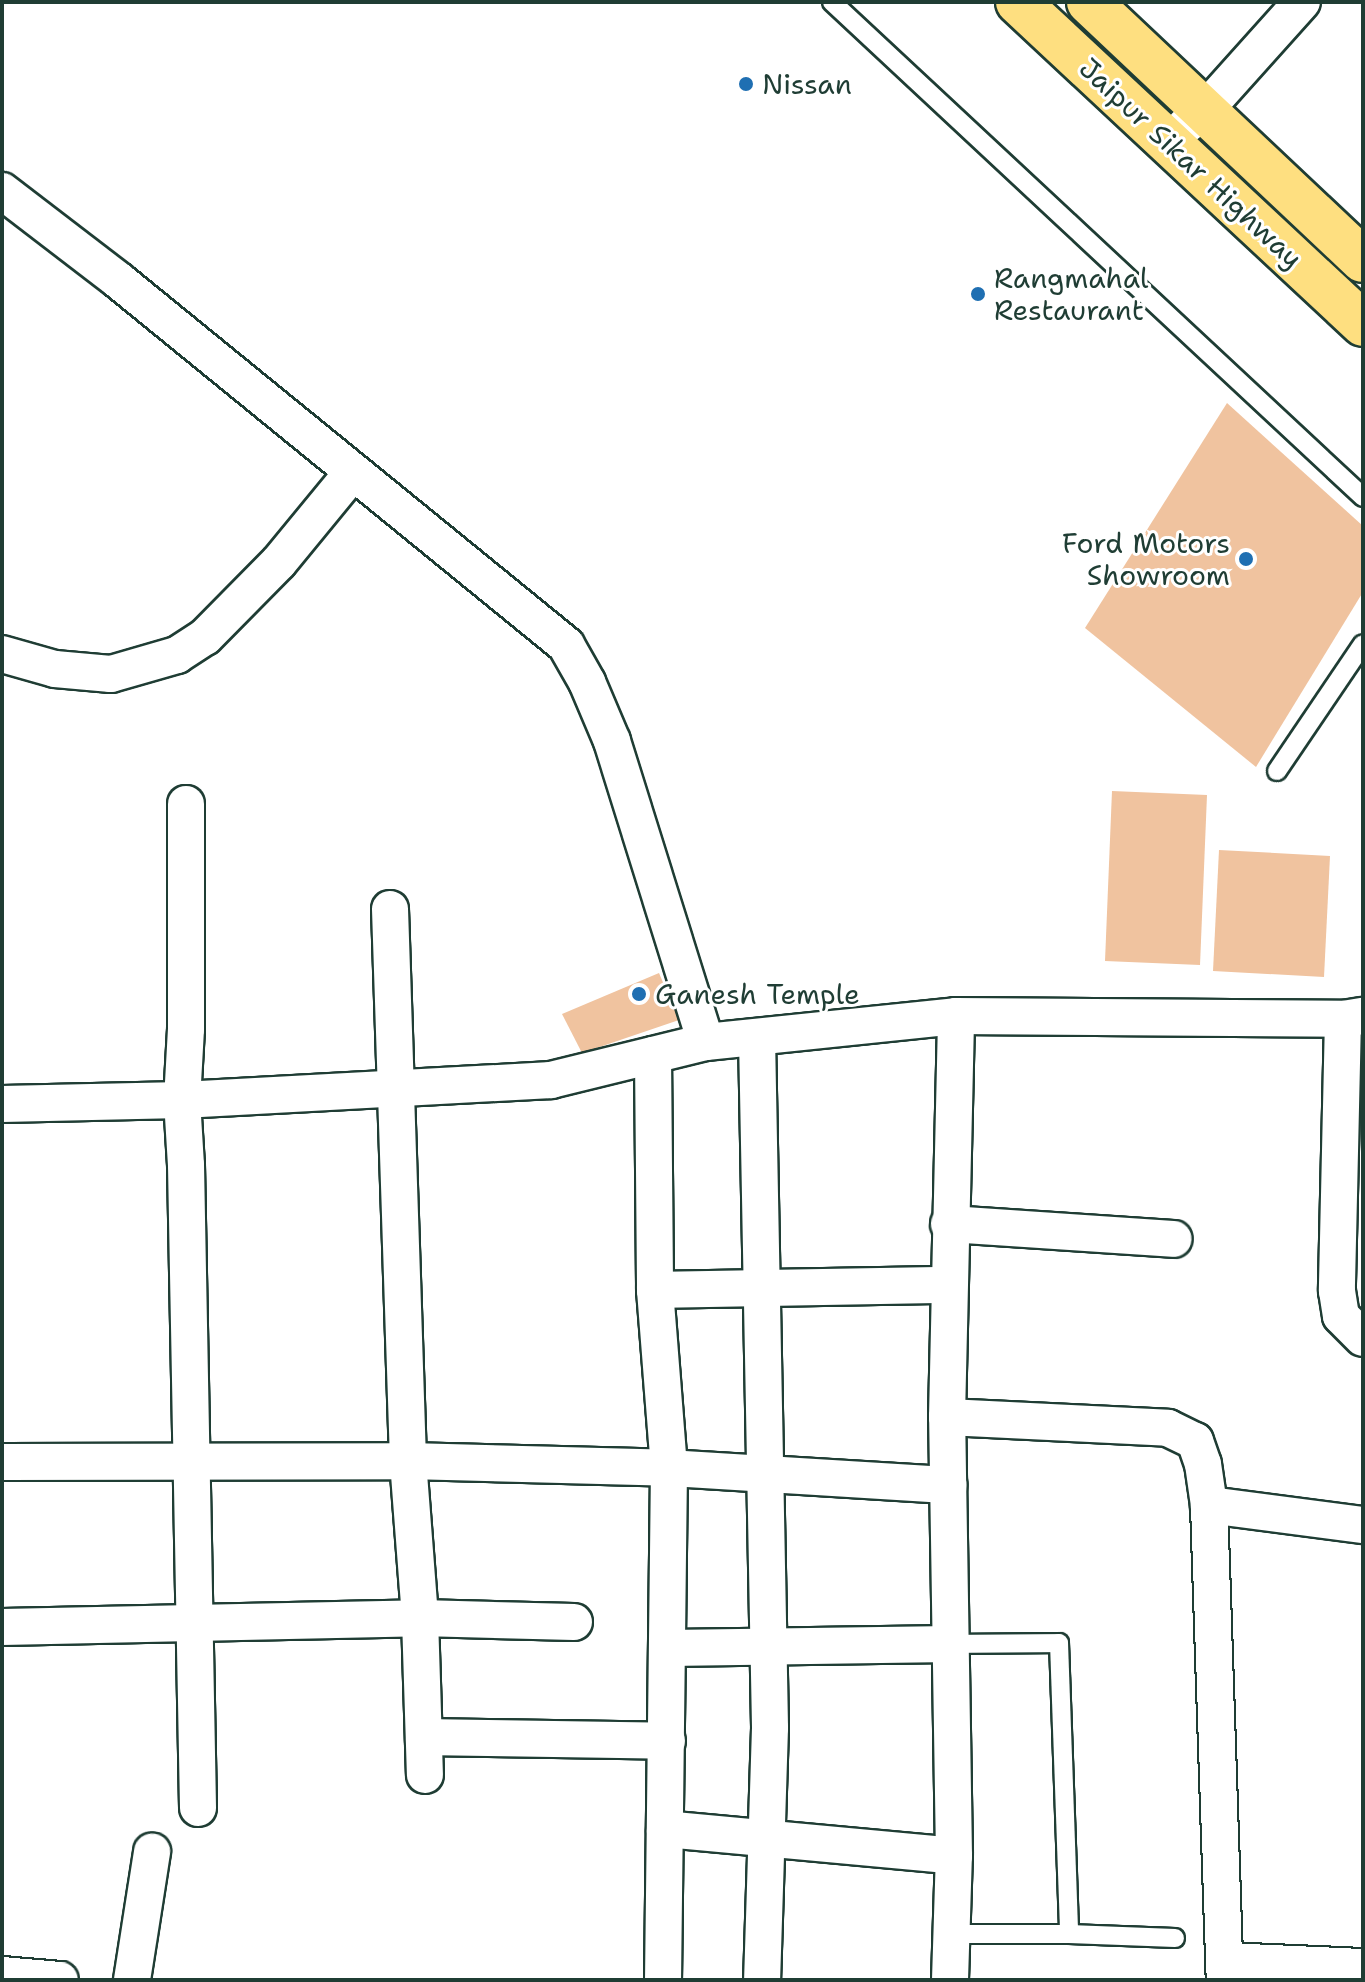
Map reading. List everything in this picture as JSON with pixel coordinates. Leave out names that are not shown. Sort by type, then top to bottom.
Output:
[{"type":"main road","name":"Jaipur Sikar Highway","points":[[1018,2],[1363,324]]},
{"type":"main road","name":"Jaipur Sikar Highway","points":[[1089,2],[1363,260]]},
{"type":"street","points":[[1168,139],[1205,110],[1302,2]]},
{"type":"street","points":[[2,191],[118,280],[566,645],[587,682],[612,741],[706,1042]]},
{"type":"street","points":[[2,654],[55,669],[111,674],[177,655],[205,637],[279,562],[352,473]]},
{"type":"street","points":[[186,804],[186,1029],[182,1100],[186,1165],[198,1808]]},
{"type":"street","points":[[390,909],[408,1461],[420,1618],[425,1775]]},
{"type":"street","points":[[2,1104],[182,1100],[551,1080],[706,1042],[956,1016],[1353,1017],[1337,1291],[1341,1316],[1363,1338]]},
{"type":"street","points":[[950,1980],[954,1856],[947,1417],[956,1016]]},
{"type":"street","points":[[757,1037],[769,1646],[769,1838],[762,1980]]},
{"type":"street","points":[[653,1055],[655,1290],[669,1468],[663,1980]]},
{"type":"street","points":[[949,1224],[1173,1239]]},
{"type":"street","points":[[655,1290],[948,1285]]},
{"type":"street","points":[[947,1417],[1168,1428],[1195,1441],[1203,1464],[1209,1505],[1213,1695],[1225,1971],[1363,1967]]},
{"type":"street","points":[[2,1462],[190,1464],[408,1461],[669,1468],[948,1485]]},
{"type":"street","points":[[1209,1505],[1363,1525]]},
{"type":"street","points":[[2,1627],[420,1618],[574,1622]]},
{"type":"street","points":[[669,1648],[951,1644]]},
{"type":"street","points":[[424,1737],[667,1741]]},
{"type":"street","points":[[665,1829],[954,1856]]},
{"type":"street","points":[[132,1980],[152,1852]]},
{"type":"street","points":[[2,1975],[60,1980]]},
{"type":"lane","points":[[832,2],[1363,497]]},
{"type":"lane","points":[[1277,771],[1363,644]]},
{"type":"lane","points":[[951,1644],[1059,1643],[1069,1934]]},
{"type":"lane","points":[[952,1934],[1175,1938]]},
{"type":"building","name":"Ford Motors Showroom","points":[[1227,403],[1363,526],[1363,592],[1256,767],[1085,628]]},
{"type":"building","points":[[1112,791],[1207,795],[1200,965],[1105,961]]},
{"type":"building","points":[[1219,850],[1330,856],[1324,977],[1213,971]]},
{"type":"building","name":"Ganesh Temple","points":[[659,973],[679,1020],[582,1053],[562,1014]]},
{"type":"place","name":"Nissan","points":[[746,84]]},
{"type":"place","name":"Rangmahal Restaurant","points":[[978,294]]},
{"type":"place","name":"Ford Motors Showroom","points":[[1246,559]]},
{"type":"place","name":"Ganesh Temple","points":[[639,994]]}]
